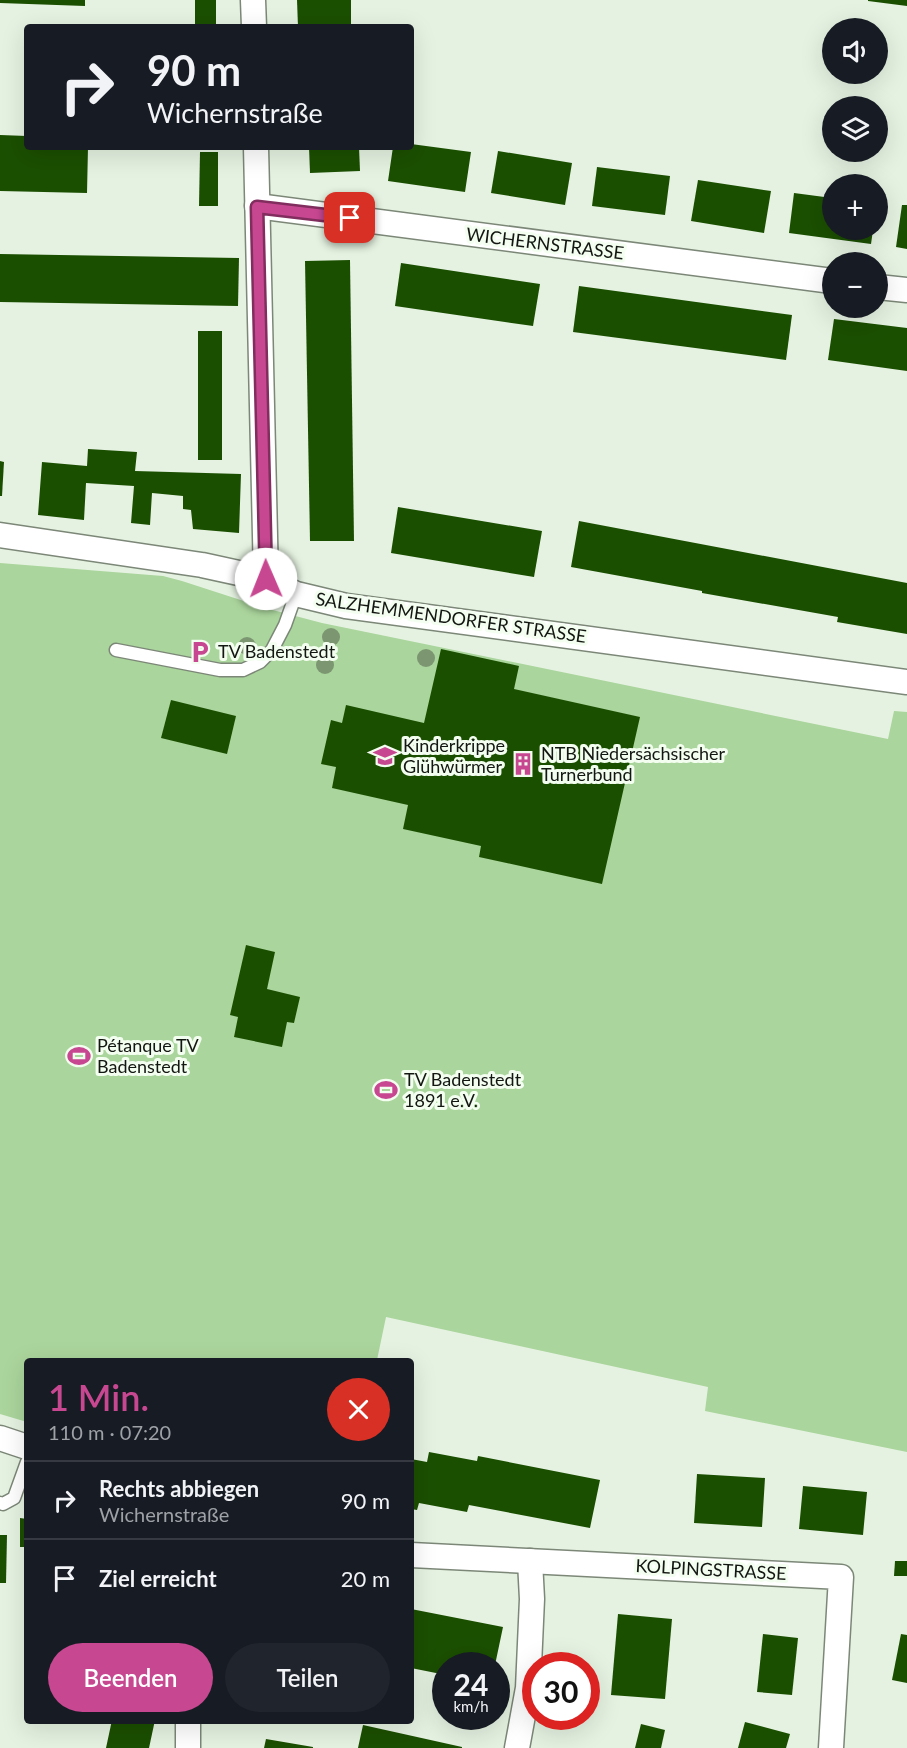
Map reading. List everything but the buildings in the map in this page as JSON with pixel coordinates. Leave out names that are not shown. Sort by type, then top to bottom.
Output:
[{"type":"street","points":[[253,0],[254,24]]},
{"type":"street","points":[[256,150],[266,579]]},
{"type":"street","name":"WICHERNSTRASSE","points":[[257,207],[822,280]]},
{"type":"street","points":[[888,288],[907,290]]},
{"type":"street","name":"SALZHEMMENDORFER STRASSE","points":[[0,535],[202,565],[266,579],[296,594],[346,606],[907,682]]},
{"type":"street","points":[[0,1438],[24,1446]]},
{"type":"street","name":"KOLPINGSTRASSE","points":[[414,1555],[841,1577],[831,1748]]},
{"type":"street","points":[[517,1748],[528,1688],[532,1599],[531,1561]]},
{"type":"street","points":[[188,1724],[188,1748]]},
{"type":"lane","points":[[116,650],[220,670],[243,670],[260,662],[272,650],[285,625],[296,594]]},
{"type":"lane","points":[[0,1503],[3,1504],[14,1498],[24,1470]]},
{"type":"green space","name":"TV Badenstedt 1891 e.V.","points":[[0,563],[163,576],[322,623],[888,739],[894,711],[907,712],[907,1452],[705,1411],[708,1387],[386,1317],[377,1358],[24,1358],[24,1421],[0,1414]]},
{"type":"place","name":"TV Badenstedt","points":[[200,652]]},
{"type":"place","name":"Kinderkrippe Glühwürmer","points":[[385,756]]},
{"type":"place","name":"NTB Niedersächsischer Turnerbund","points":[[523,764]]},
{"type":"place","name":"Pétanque TV Badenstedt","points":[[79,1056]]},
{"type":"place","name":"TV Badenstedt 1891 e.V.","points":[[386,1090]]},
{"type":"route","points":[[266,579],[257,207],[350,218]]}]
